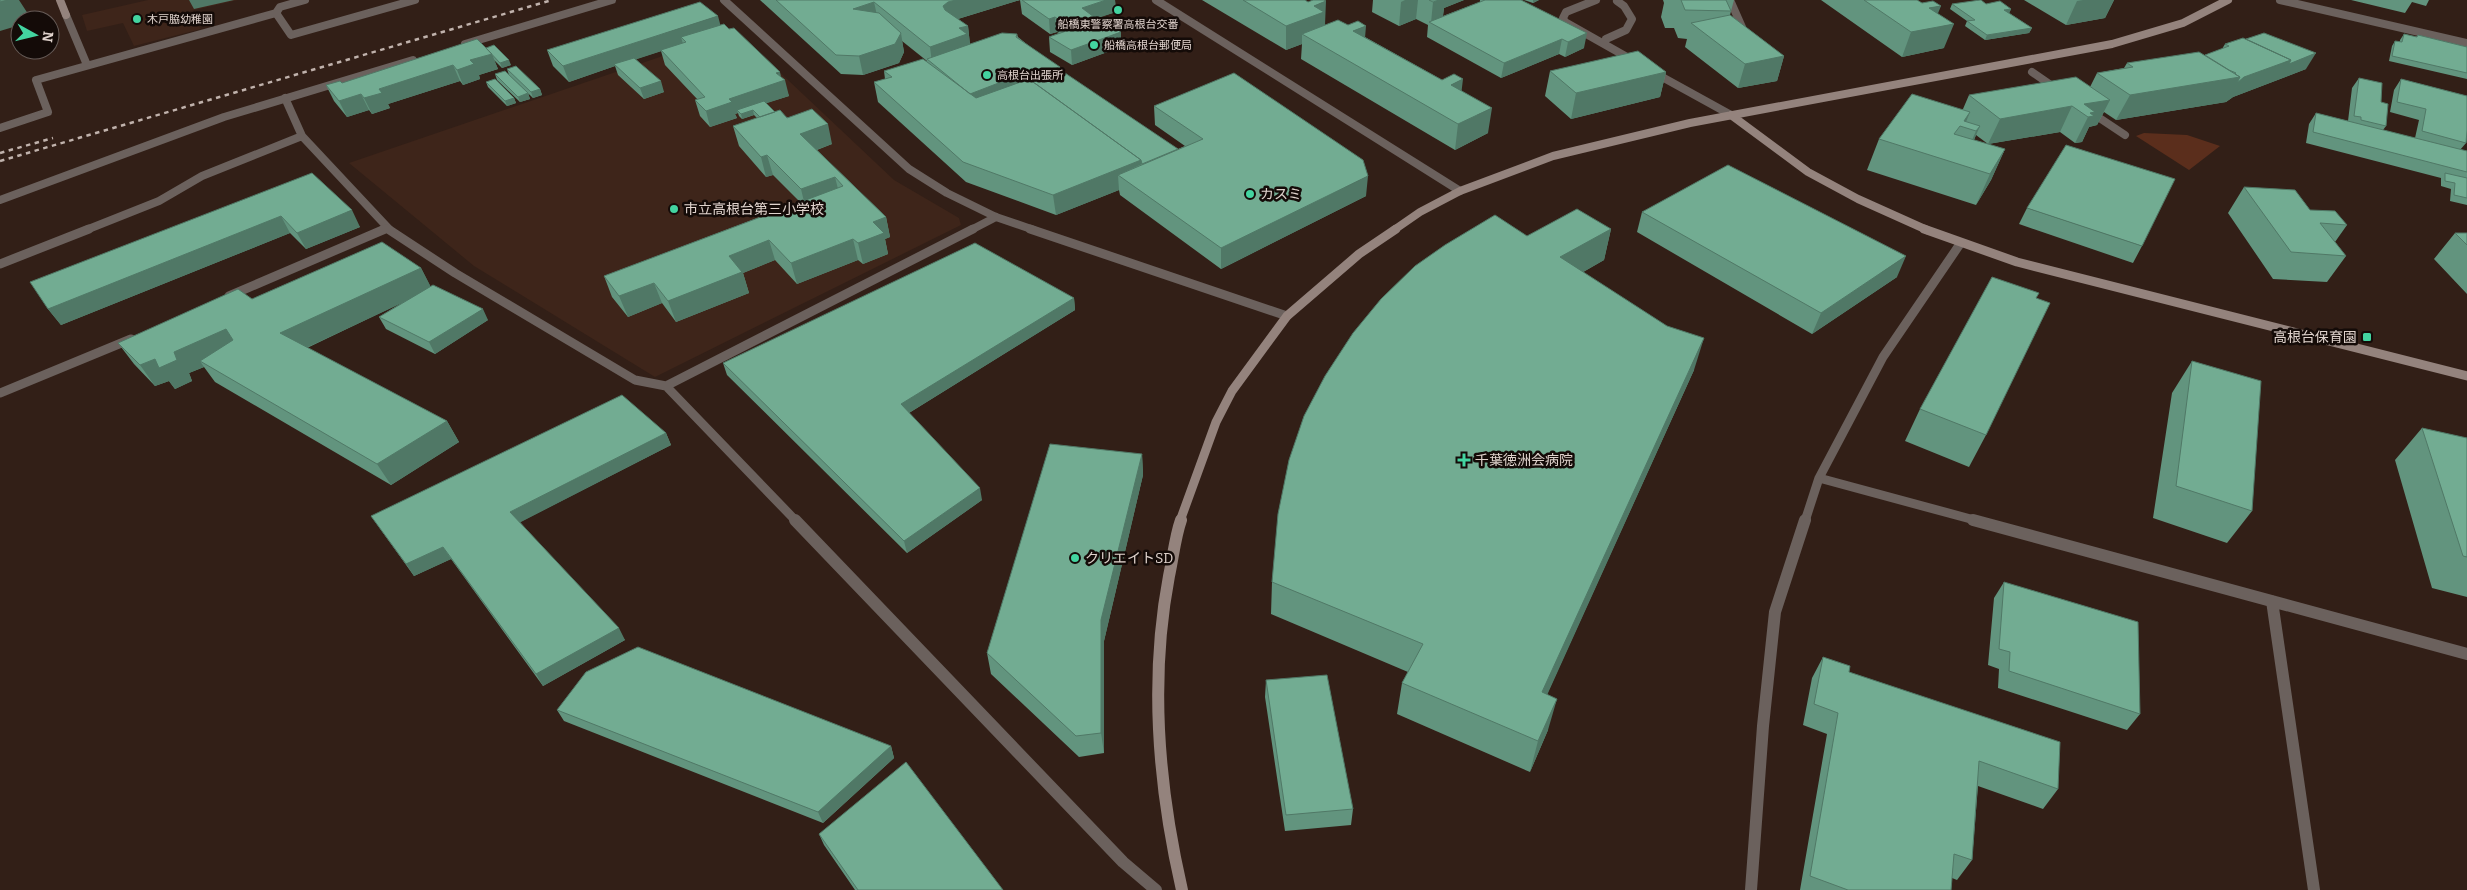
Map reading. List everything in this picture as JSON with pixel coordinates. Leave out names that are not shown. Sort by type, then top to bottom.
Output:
[{"type":"street","points":[[60,0],[87,65]]},
{"type":"street","points":[[0,128],[48,112],[36,80],[276,13],[280,7],[306,0]]},
{"type":"street","points":[[276,13],[292,35],[415,0]]},
{"type":"street","points":[[453,48],[612,0]]},
{"type":"street","points":[[724,0],[908,169],[947,193],[996,217],[1287,316]]},
{"type":"street","points":[[1156,0],[1460,191]]},
{"type":"street","points":[[1596,0],[1566,12],[1563,18],[1565,22],[1638,63]]},
{"type":"street","points":[[1730,0],[1747,39],[1755,45]]},
{"type":"street","points":[[1182,890],[1169,834],[1159,746],[1158,683],[1161,620],[1179,525],[1216,422],[1232,391],[1287,316],[1360,254],[1420,212],[1460,191],[1497,175],[1553,156],[1731,115],[2112,44],[2183,23],[2228,0]]},
{"type":"street","points":[[2280,0],[2467,43]]},
{"type":"street","points":[[1606,39],[1626,30],[1632,19],[1624,6],[1617,1]]},
{"type":"street","points":[[0,200],[224,117],[425,56]]},
{"type":"street","points":[[1646,68],[1731,115],[1806,171],[1875,208],[1960,244],[2018,262],[2467,376]]},
{"type":"street","points":[[2032,72],[2062,92]]},
{"type":"street","points":[[285,98],[302,136],[387,228],[455,273],[636,380],[666,386],[1123,862],[1156,890]]},
{"type":"street","points":[[2085,108],[2125,135]]},
{"type":"street","points":[[0,264],[159,201],[202,176],[302,136]]},
{"type":"street","points":[[666,386],[996,217]]},
{"type":"street","points":[[216,302],[387,228]]},
{"type":"street","points":[[1751,890],[1763,726],[1775,612],[1819,478],[1883,357],[1960,244]]},
{"type":"street","points":[[0,393],[145,333]]},
{"type":"street","points":[[1819,478],[2467,654]]},
{"type":"street","points":[[2272,601],[2314,890]]},
{"type":"shaded area","name":"木戸脇幼稚園","points":[[148,0],[238,0],[186,12],[201,29],[134,46],[123,23],[87,31],[82,15]]},
{"type":"shaded area","name":"市立高根台第三小学校","points":[[736,31],[894,180],[959,218],[961,225],[655,377],[474,266],[349,163]]},
{"type":"shaded area","points":[[2144,133],[2187,135],[2220,146],[2189,170],[2136,136]]},
{"type":"building","points":[[776,0],[956,0],[948,2],[943,6],[945,10],[968,26],[959,28],[967,34],[930,47],[874,2],[853,9],[879,13],[901,33],[895,44],[859,56],[836,55]]},
{"type":"building","points":[[1022,0],[1106,0],[1082,8],[1098,20],[1102,19],[1121,32],[1071,50],[1049,37],[1072,29],[1055,17],[1049,19]]},
{"type":"building","points":[[1243,0],[1326,1],[1314,6],[1324,12],[1286,26]]},
{"type":"building","points":[[1485,0],[1521,0],[1587,33],[1568,42],[1562,39],[1504,63],[1429,22]]},
{"type":"building","points":[[1681,0],[1726,0],[1731,11],[1685,10]]},
{"type":"building","points":[[1864,0],[1917,0],[1922,3],[1933,1],[1941,6],[1929,8],[1954,24],[1911,32]]},
{"type":"building","points":[[1981,0],[1986,4],[2000,1],[2011,9],[2004,10],[2032,28],[1987,35],[1967,21],[1975,20],[1952,4]]},
{"type":"building","points":[[700,2],[718,16],[563,66],[547,50]]},
{"type":"building","points":[[1730,15],[1784,56],[1745,64],[1691,23]]},
{"type":"building","points":[[1338,20],[1348,25],[1358,21],[1366,26],[1353,31],[1442,80],[1454,74],[1463,79],[1451,85],[1492,108],[1458,124],[1302,34]]},
{"type":"building","points":[[724,24],[729,29],[734,28],[780,72],[776,73],[785,80],[729,99],[732,102],[706,111],[695,100],[705,97],[661,50],[686,42],[681,37]]},
{"type":"building","points":[[1002,33],[1017,34],[1016,37],[1060,67],[1043,73],[1035,69],[970,94],[927,59]]},
{"type":"building","points":[[2264,33],[2316,53],[2289,64],[2291,60],[2246,39]]},
{"type":"building","points":[[2404,34],[2417,37],[2418,35],[2467,47],[2467,73],[2392,56],[2395,41],[2402,42]]},
{"type":"building","points":[[2243,38],[2291,60],[2244,77],[2237,83],[2240,77],[2236,73],[2205,55],[2229,46],[2225,44]]},
{"type":"building","points":[[477,39],[492,54],[470,60],[474,64],[457,70],[453,65],[379,89],[382,93],[364,98],[361,94],[339,101],[326,85],[340,81],[342,83]]},
{"type":"building","points":[[494,45],[509,60],[500,63],[486,48]]},
{"type":"building","points":[[1638,51],[1666,72],[1576,93],[1550,71]]},
{"type":"building","points":[[2199,52],[2240,77],[2130,95],[2097,73],[2133,67],[2127,63]]},
{"type":"building","points":[[634,58],[661,81],[640,88],[614,64]]},
{"type":"building","points":[[923,59],[976,98],[1029,79],[1141,160],[1053,195],[963,162],[874,82],[892,77],[884,71]]},
{"type":"building","points":[[516,66],[540,89],[531,92],[507,69]]},
{"type":"building","points":[[505,71],[528,93],[518,97],[495,74]]},
{"type":"building","points":[[1062,71],[1178,149],[1142,164],[1141,160],[1033,82]]},
{"type":"building","points":[[1234,73],[1363,160],[1368,176],[1221,248],[1118,175],[1203,139],[1154,106]]},
{"type":"building","points":[[2076,77],[2110,100],[2084,104],[2095,112],[2090,113],[2094,116],[2088,117],[2072,106],[2000,119],[1969,95]]},
{"type":"building","points":[[2359,78],[2382,83],[2381,102],[2388,104],[2386,126],[2361,120],[2361,117],[2354,116]]},
{"type":"building","points":[[495,79],[514,98],[505,101],[486,82]]},
{"type":"building","points":[[2401,79],[2467,96],[2466,143],[2422,131],[2426,109],[2397,102]]},
{"type":"building","points":[[1912,94],[1970,112],[1964,121],[1980,126],[1976,131],[1960,126],[1954,134],[2005,149],[1990,174],[1879,139]]},
{"type":"building","points":[[764,101],[775,112],[760,117],[753,110],[741,114],[737,110]]},
{"type":"building","points":[[812,109],[828,124],[800,134],[886,217],[873,222],[884,233],[858,243],[853,239],[791,263],[769,240],[729,256],[742,272],[668,301],[654,283],[619,296],[604,276],[843,186],[835,177],[801,189],[767,155],[761,157],[733,126],[780,110],[787,118]]},
{"type":"building","points":[[2316,113],[2467,151],[2467,172],[2313,132]]},
{"type":"building","points":[[2066,145],[2175,179],[2142,246],[2027,208]]},
{"type":"building","points":[[1728,165],[1906,256],[1821,313],[1642,212]]},
{"type":"building","points":[[312,173],[352,210],[297,233],[281,216],[48,309],[30,282]]},
{"type":"building","points":[[2445,173],[2467,178],[2467,198],[2454,195],[2455,183],[2445,181]]},
{"type":"building","points":[[2244,187],[2295,190],[2310,210],[2335,211],[2347,225],[2320,223],[2346,256],[2291,252]]},
{"type":"building","points":[[1577,209],[1611,229],[1560,257],[1667,326],[1704,338],[1542,692],[1557,699],[1538,741],[1402,683],[1423,644],[1272,582],[1278,514],[1289,460],[1304,416],[1325,376],[1353,333],[1381,299],[1415,266],[1445,245],[1495,215],[1527,236]]},
{"type":"building","points":[[2455,233],[2467,233],[2467,245]]},
{"type":"building","points":[[382,242],[421,268],[280,333],[447,421],[377,464],[200,361],[233,340],[226,329],[174,352],[177,360],[159,368],[155,359],[140,365],[118,343],[238,289],[252,299]]},
{"type":"building","points":[[975,243],[1074,298],[901,404],[980,488],[904,541],[723,363]]},
{"type":"building","points":[[1992,277],[2039,293],[2036,298],[2050,303],[1986,435],[1920,409]]},
{"type":"building","points":[[433,285],[483,309],[429,342],[379,317]]},
{"type":"building","points":[[2192,361],[2261,381],[2252,511],[2176,486]]},
{"type":"building","points":[[622,395],[666,433],[510,512],[619,628],[536,674],[443,547],[406,564],[371,516]]},
{"type":"building","points":[[2422,428],[2467,438],[2467,557],[2463,556]]},
{"type":"building","name":"クリエイトSD","points":[[1050,444],[1142,454],[1101,620],[1101,733],[1076,736],[987,653]]},
{"type":"building","points":[[2004,582],[2138,622],[2140,714],[2009,671],[2010,652],[1999,649]]},
{"type":"building","points":[[638,647],[891,746],[818,812],[557,710],[586,672]]},
{"type":"building","points":[[1823,657],[1850,666],[1849,672],[2060,742],[2058,789],[1979,761],[1972,860],[1954,854],[1951,890],[1848,890],[1810,876],[1838,713],[1814,704]]},
{"type":"building","points":[[1327,675],[1353,809],[1286,815],[1266,680]]},
{"type":"building","points":[[906,762],[1003,890],[858,890],[819,834]]},
{"type":"railway","points":[[0,161],[552,0]]},
{"type":"railway","points":[[0,153],[53,138]]},
{"type":"place","name":"船橋東警察署高根台交番","points":[[1118,10]]},
{"type":"place","name":"木戸脇幼稚園","points":[[137,19]]},
{"type":"place","name":"船橋高根台郵便局","points":[[1094,45]]},
{"type":"place","name":"高根台出張所","points":[[987,75]]},
{"type":"place","name":"カスミ","points":[[1250,194]]},
{"type":"place","name":"市立高根台第三小学校","points":[[674,209]]},
{"type":"place","name":"高根台保育園","points":[[2367,337]]},
{"type":"place","name":"千葉徳洲会病院","points":[[1464,460]]},
{"type":"place","name":"クリエイトSD","points":[[1075,558]]}]
